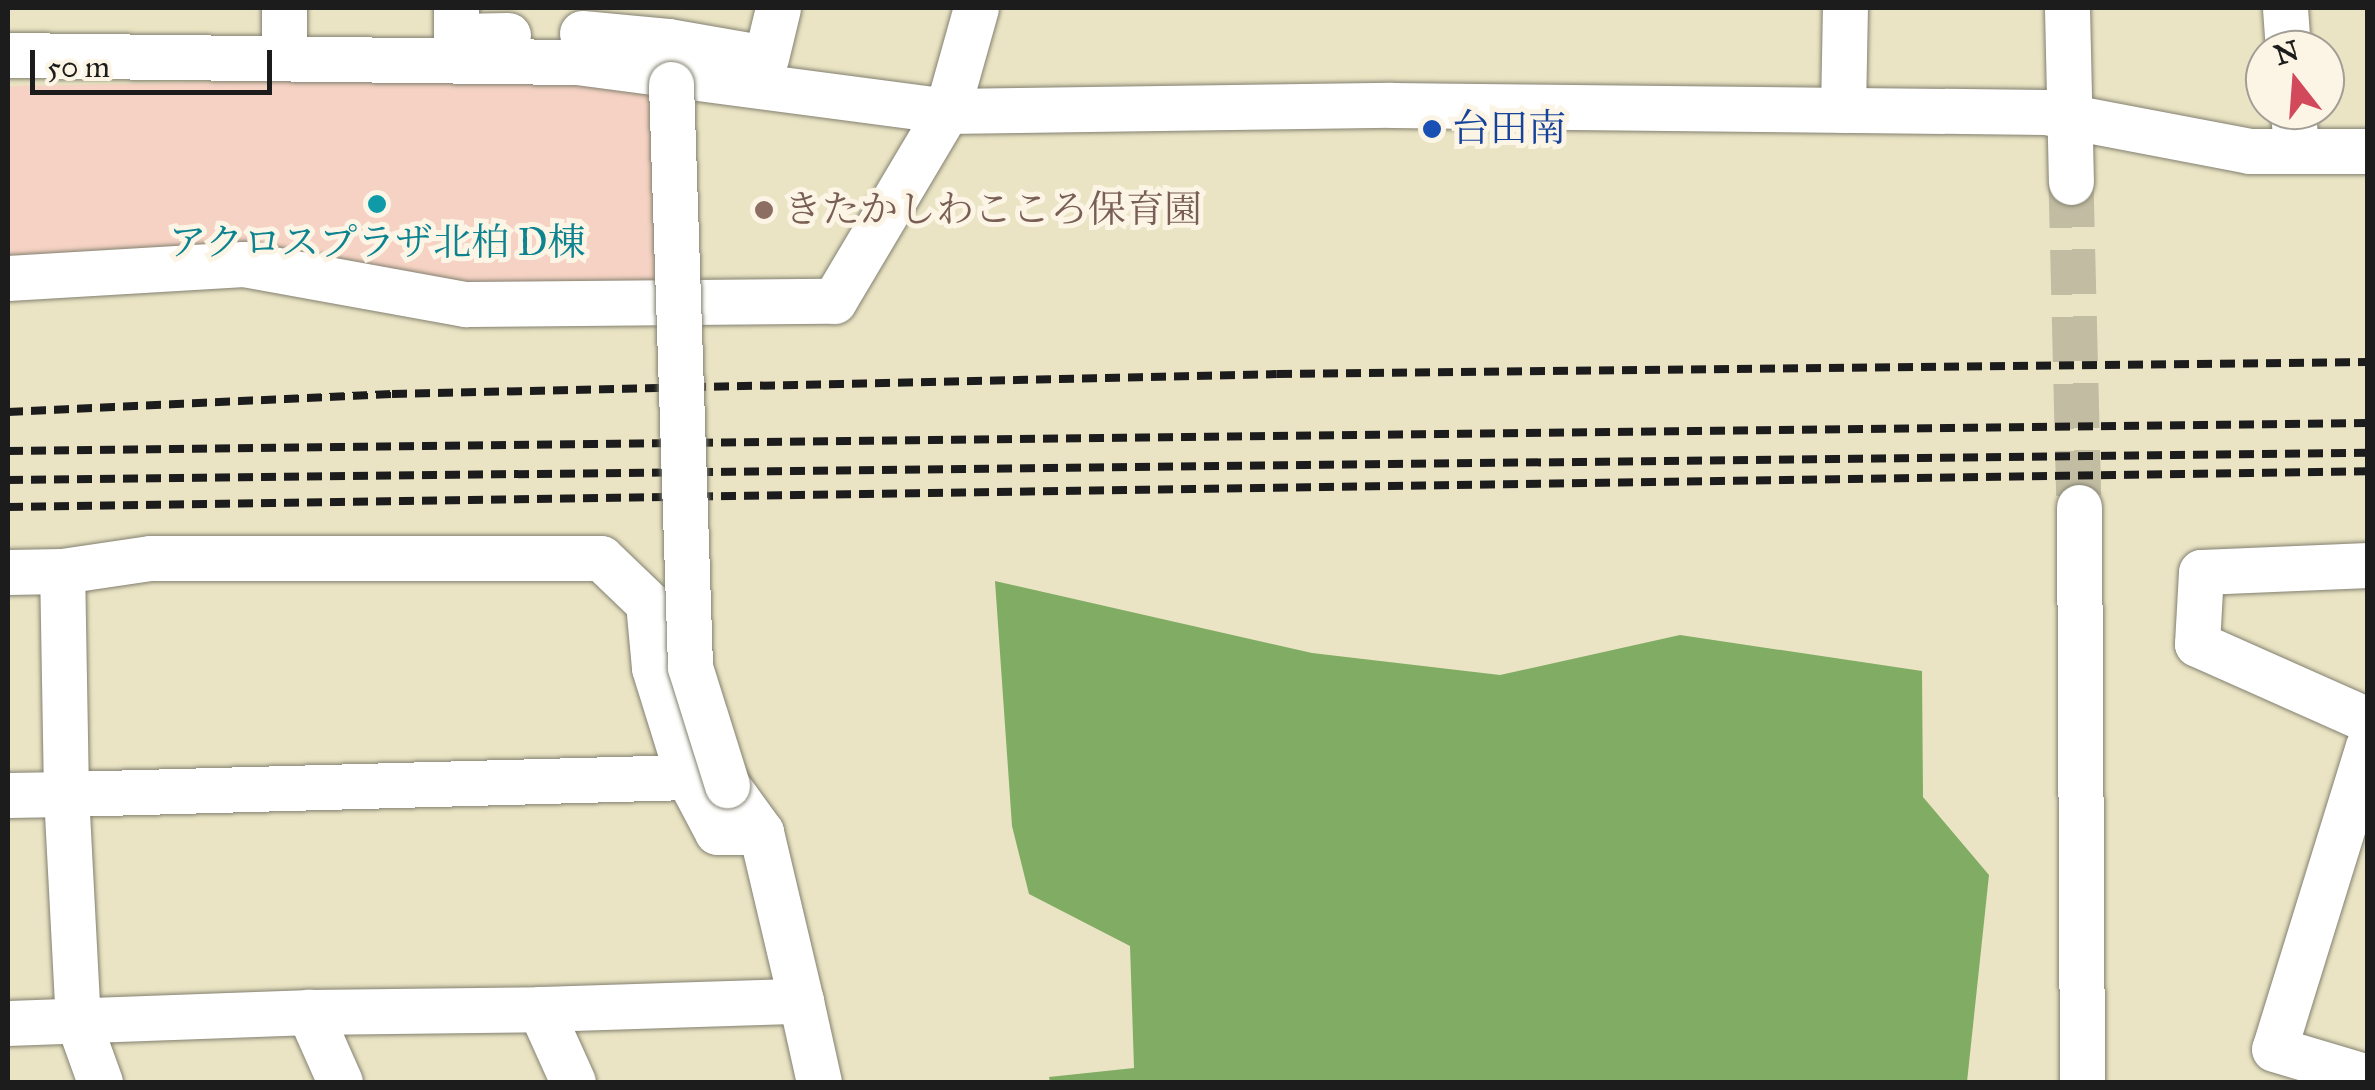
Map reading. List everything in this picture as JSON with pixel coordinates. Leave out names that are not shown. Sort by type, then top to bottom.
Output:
[{"type":"street","points":[[284,8],[284,58]]},
{"type":"street","points":[[456,8],[456,36],[576,33],[668,41],[766,58],[778,8]]},
{"type":"street","points":[[8,278],[244,264],[465,304],[834,301],[947,111],[976,8]]},
{"type":"street","points":[[1843,110],[1846,8]]},
{"type":"street","points":[[2067,8],[2071,182]]},
{"type":"street","points":[[8,54],[576,62],[671,79],[947,111],[1392,106],[2069,116],[2250,152],[2295,130],[2368,150]]},
{"type":"street","points":[[671,79],[690,667],[708,781]]},
{"type":"street","points":[[2078,507],[2082,1082]]},
{"type":"street","points":[[8,572],[62,571],[150,558],[601,558],[648,603],[654,668],[708,781],[761,832],[819,1082]]},
{"type":"street","points":[[2368,565],[2201,572],[2197,644],[2368,720]]},
{"type":"street","points":[[62,571],[66,794],[78,1022],[100,1082]]},
{"type":"street","points":[[2364,770],[2274,1049],[2368,1076]]},
{"type":"street","points":[[8,796],[708,781]]},
{"type":"street","points":[[8,1023],[801,1001]]},
{"type":"street","points":[[540,1009],[573,1082]]},
{"type":"street","points":[[308,1012],[340,1082]]},
{"type":"shaded area","points":[[535,76],[663,93],[668,288],[466,290],[8,261],[8,86]]},
{"type":"green space","points":[[995,581],[1312,653],[1500,675],[1680,635],[1922,671],[1923,797],[1989,875],[1967,1082],[1050,1082],[1049,1077],[1134,1068],[1130,946],[1029,894],[1012,826]]},
{"type":"tunnel","points":[[2071,182],[2079,507]]},
{"type":"railway","points":[[8,412],[392,394],[1277,374],[2368,362]]},
{"type":"railway","points":[[8,451],[2368,423]]},
{"type":"railway","points":[[8,480],[2368,453]]},
{"type":"railway","points":[[8,507],[2368,471]]},
{"type":"place","name":"台田南","points":[[1432,129]]},
{"type":"place","name":"アクロスプラザ北柏 D棟","points":[[377,204]]},
{"type":"place","name":"きたかしわこころ保育園","points":[[764,210]]}]
